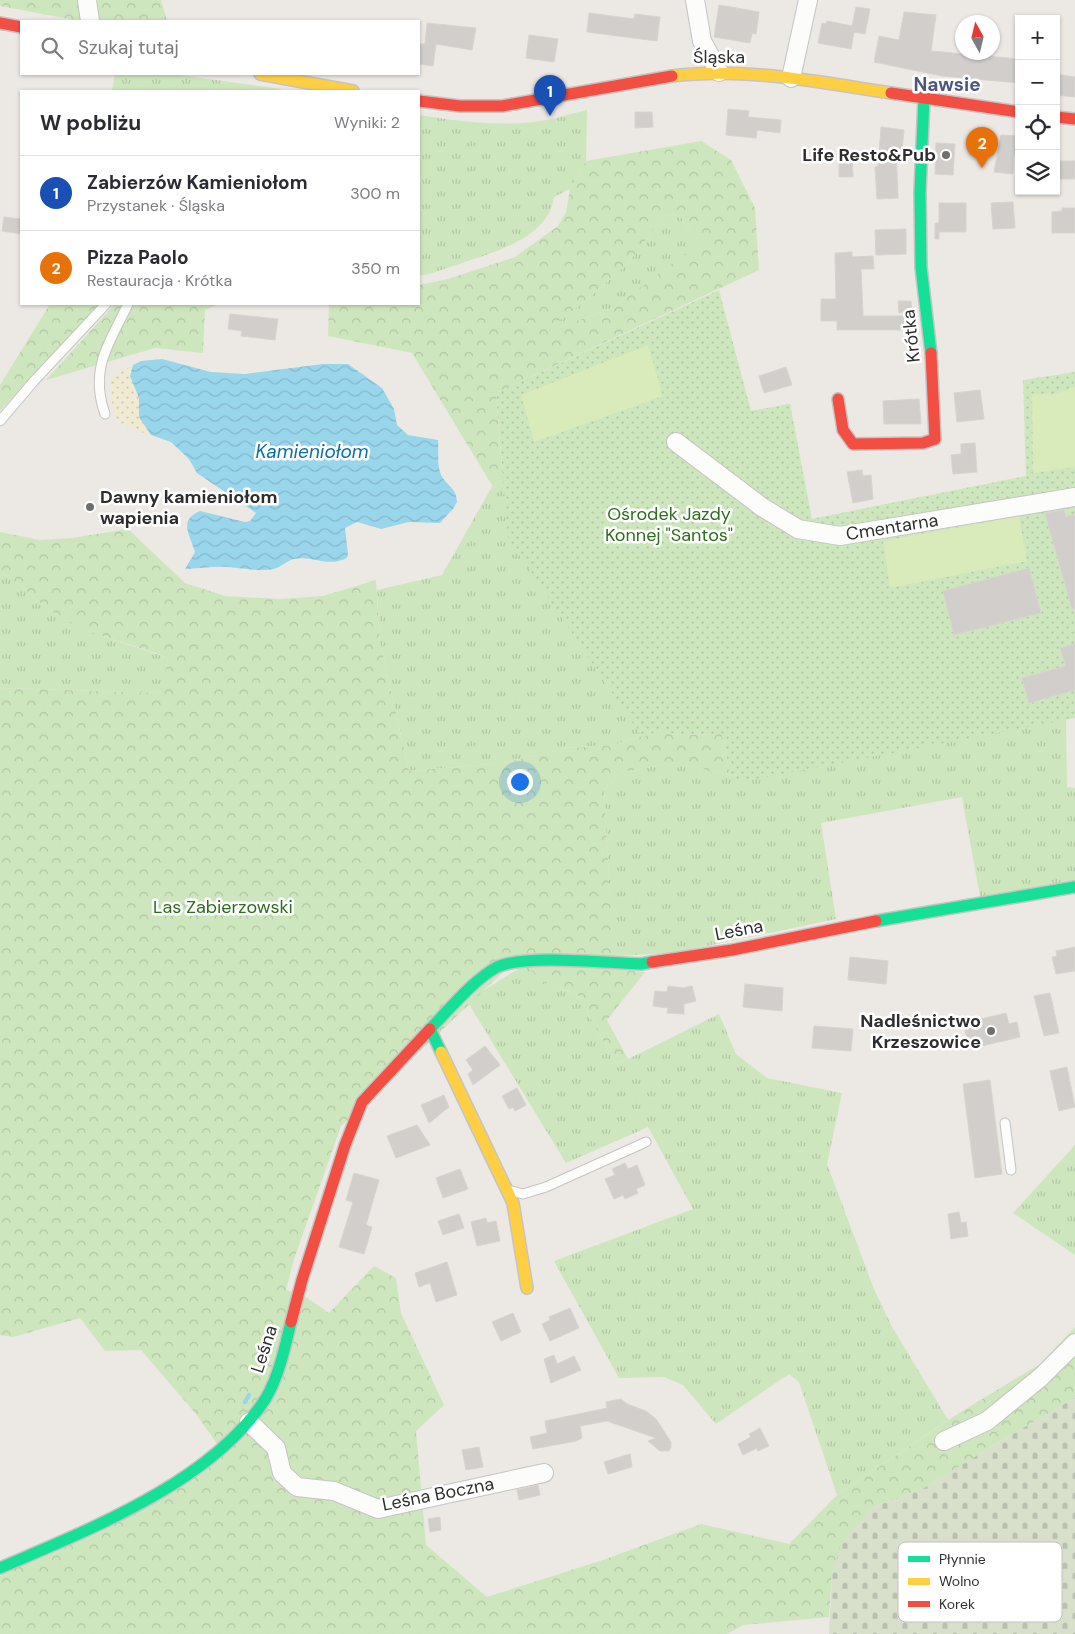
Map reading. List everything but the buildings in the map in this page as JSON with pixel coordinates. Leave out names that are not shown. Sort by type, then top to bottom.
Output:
[{"type":"street","points":[[88,0],[90,20]]},
{"type":"street","points":[[695,0],[702,41],[719,72]]},
{"type":"street","points":[[791,78],[808,0]]},
{"type":"street","points":[[0,23],[20,27]]},
{"type":"street","name":"Śląska","points":[[420,102],[470,107],[501,106],[568,96],[639,80],[679,74],[719,72],[791,78],[1015,111]]},
{"type":"street","points":[[263,75],[292,86],[341,90]]},
{"type":"street","name":"Krótka","points":[[838,399],[845,439],[853,444],[923,443],[935,438],[929,340],[921,267],[920,192],[924,97]]},
{"type":"street","points":[[1060,117],[1075,119]]},
{"type":"street","name":"Cmentarna","points":[[676,442],[762,507],[798,529],[840,536],[1075,497]]},
{"type":"street","name":"Leśna","points":[[0,1568],[76,1535],[148,1499],[210,1458],[250,1422],[266,1396],[283,1356],[310,1254],[345,1146],[362,1102],[430,1029],[483,977],[498,967],[521,960],[641,964],[732,950],[927,911],[1075,887]]},
{"type":"street","points":[[430,1029],[513,1203],[527,1288]]},
{"type":"street","points":[[944,1441],[987,1421],[1041,1377],[1075,1343]]},
{"type":"street","name":"Leśna Boczna","points":[[250,1422],[276,1448],[282,1473],[297,1487],[334,1491],[378,1508],[544,1473]]},
{"type":"lane","points":[[0,421],[34,381],[105,305]]},
{"type":"lane","points":[[106,414],[99,395],[98,378],[103,358],[128,305]]},
{"type":"lane","points":[[1005,1123],[1011,1170]]},
{"type":"lane","points":[[507,1190],[524,1194],[646,1142]]},
{"type":"green space","points":[[0,0],[161,0],[167,20],[75,20],[0,6]]},
{"type":"green space","points":[[115,75],[179,75],[281,89],[280,90],[112,90]]},
{"type":"green space","points":[[587,110],[586,161],[570,189],[554,197],[550,211],[542,223],[517,242],[487,255],[420,276],[420,115],[476,122],[519,123],[547,120]]},
{"type":"green space","points":[[701,141],[731,160],[755,208],[759,270],[496,393],[502,469],[493,487],[412,353],[328,336],[329,305],[420,305],[420,285],[448,279],[515,257],[558,226],[566,212],[570,189],[586,161]],"holes":[[[672,214],[679,216],[690,232],[701,242],[613,308],[543,333],[583,303],[628,263],[665,216]]]},
{"type":"green space","points":[[672,214],[683,219],[692,234],[702,242],[613,308],[541,334],[583,303],[628,263],[660,221],[665,216]]},
{"type":"green space","name":"Ośrodek Jazdy Konnej \"Santos\"","points":[[719,290],[751,411],[790,404],[811,519],[1026,476],[1023,380],[1075,372],[1075,718],[741,782],[730,775],[722,734],[682,735],[659,731],[642,737],[508,538],[496,393]]},
{"type":"green space","points":[[49,305],[99,305],[0,411],[0,385]]},
{"type":"green space","points":[[114,305],[217,305],[205,310],[203,353],[155,348],[46,380]]},
{"type":"green space","points":[[648,345],[663,396],[534,442],[521,395]]},
{"type":"green space","points":[[742,379],[751,411],[790,404],[812,519],[659,731],[613,745],[568,748],[503,763],[409,771],[380,643],[377,590],[442,575],[502,469]]},
{"type":"green space","points":[[1075,387],[1075,467],[1033,473],[1032,394],[1054,394]]},
{"type":"green space","points":[[1019,516],[1027,561],[890,588],[883,541]]},
{"type":"green space","name":"Las Zabierzowski","points":[[128,529],[185,583],[225,596],[279,599],[323,596],[376,580],[380,643],[409,771],[503,763],[568,748],[613,745],[659,731],[682,735],[722,734],[730,775],[675,763],[621,772],[604,790],[614,969],[645,972],[607,1020],[628,1059],[615,1063],[578,995],[540,981],[520,956],[341,1126],[294,1259],[286,1290],[303,1295],[329,1313],[374,1266],[396,1278],[401,1313],[444,1405],[416,1431],[426,1545],[487,1597],[603,1560],[701,1524],[789,1544],[837,1495],[956,1415],[1040,1364],[1075,1327],[1075,1398],[926,1487],[874,1507],[832,1574],[829,1617],[743,1625],[727,1634],[0,1634],[0,1576],[224,1454],[196,1414],[141,1350],[105,1351],[80,1318],[13,1337],[0,1335],[0,688],[161,693],[168,658],[96,634],[68,622],[48,609],[15,581],[0,572],[0,532],[40,540],[72,538]]},
{"type":"green space","points":[[0,572],[15,581],[41,604],[67,621],[95,633],[168,658],[162,693],[0,688]]},
{"type":"green space","points":[[1066,719],[1067,787],[1075,788],[1075,880],[980,897],[962,797],[821,823],[836,919],[674,953],[613,956],[604,790],[621,772],[675,763],[730,775],[741,781]]},
{"type":"green space","points":[[526,964],[540,981],[578,995],[615,1063],[628,1059],[719,1014],[736,1054],[767,1078],[842,1093],[827,1164],[874,1289],[891,1325],[948,1420],[837,1495],[799,1382],[789,1374],[716,1424],[683,1385],[664,1377],[619,1378],[554,1261],[693,1209],[648,1127],[566,1163],[467,1001]]},
{"type":"green space","points":[[1075,1145],[1075,1255],[1013,1213]]},
{"type":"green space","points":[[1075,1398],[1075,1634],[829,1634],[832,1574],[841,1544],[874,1507],[926,1487]]},
{"type":"sand","points":[[133,365],[130,376],[139,398],[139,417],[151,435],[120,422],[113,410],[111,377]]},
{"type":"water","name":"Kamieniołom","points":[[162,359],[211,372],[245,374],[323,364],[348,364],[382,388],[394,409],[397,425],[408,435],[438,440],[440,472],[444,480],[453,489],[457,502],[440,523],[409,522],[381,529],[357,522],[345,528],[348,554],[347,558],[340,561],[326,562],[301,558],[268,570],[223,567],[185,569],[195,552],[187,528],[187,523],[193,515],[200,511],[245,522],[250,521],[256,513],[197,473],[189,459],[171,442],[151,435],[139,417],[139,398],[130,376],[133,365],[141,361]]},
{"type":"waterway","points":[[245,1402],[249,1395]]},
{"type":"traffic: fast","points":[[924,97],[920,192],[921,267],[931,353]]},
{"type":"traffic: fast","points":[[876,921],[1075,887]]},
{"type":"traffic: fast","points":[[441,1052],[430,1029],[470,987],[497,967],[510,963],[546,960],[641,964],[652,962]]},
{"type":"traffic: fast","points":[[0,1568],[109,1520],[182,1479],[214,1455],[243,1428],[266,1398],[278,1371],[291,1322]]},
{"type":"traffic: slow","points":[[672,76],[727,73],[782,77],[891,93]]},
{"type":"traffic: slow","points":[[265,75],[348,90]]},
{"type":"traffic: slow","points":[[441,1052],[513,1203],[527,1288]]},
{"type":"traffic: jam","points":[[0,23],[20,27]]},
{"type":"traffic: jam","points":[[420,101],[460,106],[502,106],[672,76]]},
{"type":"traffic: jam","points":[[891,93],[1015,111]]},
{"type":"traffic: jam","points":[[1060,117],[1075,119]]},
{"type":"traffic: jam","points":[[838,399],[843,430],[853,444],[923,443],[935,439],[931,353]]},
{"type":"traffic: jam","points":[[652,962],[732,950],[876,921]]},
{"type":"traffic: jam","points":[[291,1322],[302,1280],[345,1145],[362,1102],[430,1029]]},
{"type":"place","name":"Zabierzów Kamieniołom","points":[[550,116]]},
{"type":"place","name":"Life Resto&Pub","points":[[946,155]]},
{"type":"place","name":"Pizza Paolo","points":[[982,168]]},
{"type":"place","name":"Dawny kamieniołom wapienia","points":[[90,507]]},
{"type":"place","name":"Nadleśnictwo Krzeszowice","points":[[991,1031]]},
{"type":"district","name":"Nawsie","points":[[947,84]]}]
